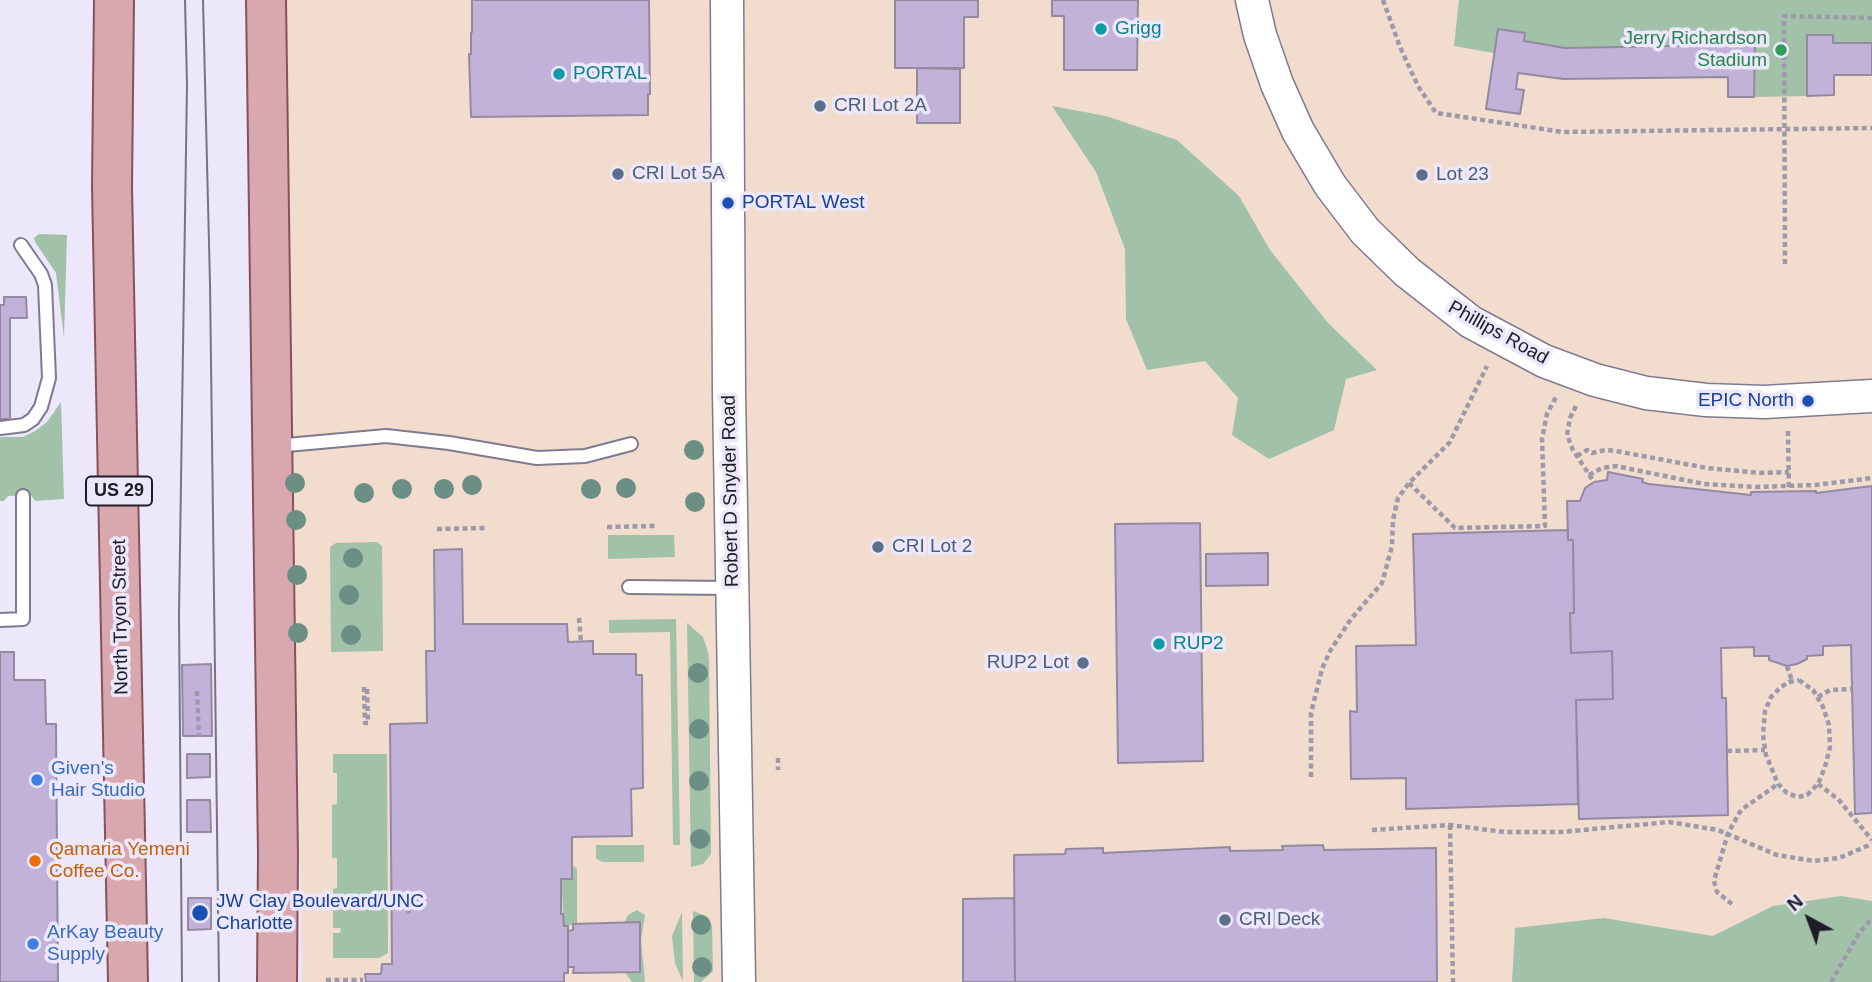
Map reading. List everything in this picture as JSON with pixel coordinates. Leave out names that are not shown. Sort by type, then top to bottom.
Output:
[{"type":"main road","name":"North Tryon Street","points":[[114,0],[112,187],[128,982]]},
{"type":"main road","points":[[266,0],[277,982]]},
{"type":"street","name":"Robert D Snyder Road","points":[[727,0],[739,982]]},
{"type":"street","name":"Phillips Road","points":[[1252,0],[1266,55],[1277,84],[1298,131],[1334,191],[1365,230],[1407,272],[1471,322],[1544,361],[1595,380],[1646,393],[1706,400],[1763,402],[1872,396]]},
{"type":"lane","points":[[0,428],[24,425],[33,419],[41,407],[49,378],[45,285],[41,274],[21,245]]},
{"type":"lane","points":[[272,447],[386,436],[449,443],[537,458],[585,456],[631,444]]},
{"type":"lane","points":[[0,620],[23,619],[23,496]]},
{"type":"lane","points":[[629,587],[733,588]]},
{"type":"path","points":[[1383,0],[1418,86],[1436,113],[1563,132],[1872,128]]},
{"type":"path","points":[[1785,264],[1784,16],[1872,18]]},
{"type":"path","points":[[1311,778],[1311,713],[1322,669],[1350,619],[1382,583],[1392,546],[1394,511],[1398,498],[1409,483],[1450,442],[1487,366]]},
{"type":"path","points":[[1409,483],[1455,528],[1545,526],[1542,439],[1547,414],[1556,397]]},
{"type":"path","points":[[1576,405],[1567,435],[1594,482]]},
{"type":"path","points":[[1788,430],[1789,489]]},
{"type":"path","points":[[1577,456],[1587,450],[1592,453],[1605,450],[1707,468],[1760,473],[1789,472]]},
{"type":"path","points":[[1589,475],[1602,468],[1616,466],[1704,484],[1789,489],[1872,478]]},
{"type":"path","points":[[607,527],[655,526]]},
{"type":"path","points":[[437,529],[487,528]]},
{"type":"path","points":[[579,618],[581,642]]},
{"type":"path","points":[[1787,666],[1792,681]]},
{"type":"path","points":[[1792,681],[1804,681],[1818,697],[1829,725],[1830,747],[1818,784],[1807,795],[1798,797],[1787,793],[1771,772],[1765,750],[1763,723],[1768,703],[1781,687],[1792,681]]},
{"type":"path","points":[[365,687],[368,723],[365,723],[365,687]]},
{"type":"path","points":[[1818,697],[1830,690],[1852,689]]},
{"type":"path","points":[[197,691],[199,737]]},
{"type":"path","points":[[1727,751],[1765,750]]},
{"type":"path","points":[[778,758],[778,770]]},
{"type":"path","points":[[1732,904],[1717,892],[1714,881],[1728,833],[1741,810],[1778,784]]},
{"type":"path","points":[[1371,830],[1450,825],[1523,833],[1580,832],[1641,823],[1670,822],[1703,826],[1728,833],[1777,855],[1802,860],[1831,860],[1872,842],[1838,799],[1818,784]]},
{"type":"path","points":[[1450,825],[1452,982]]},
{"type":"path","points":[[407,900],[409,914]]},
{"type":"path","points":[[1831,982],[1858,935],[1872,918]]},
{"type":"path","points":[[326,980],[363,980]]},
{"type":"shaded area","points":[[286,0],[1872,0],[1872,982],[302,982]]},
{"type":"green space","name":"Jerry Richardson Stadium","points":[[1459,0],[1872,0],[1872,43],[1833,43],[1833,35],[1807,35],[1807,96],[1754,97],[1754,37],[1728,37],[1728,45],[1565,48],[1524,41],[1524,33],[1498,29],[1494,53],[1454,46]]},
{"type":"green space","points":[[1052,106],[1106,116],[1177,140],[1239,196],[1270,250],[1328,323],[1377,370],[1346,379],[1334,430],[1269,459],[1232,435],[1238,398],[1205,361],[1147,370],[1126,319],[1125,249],[1096,172]]},
{"type":"green space","points":[[39,234],[67,235],[64,338],[56,273],[35,242],[34,238]]},
{"type":"green space","points":[[61,402],[64,499],[35,501],[31,495],[8,496],[4,501],[0,501],[0,437],[23,437],[35,431],[47,422]]},
{"type":"green space","points":[[608,535],[674,535],[675,557],[608,559]]},
{"type":"green space","points":[[377,542],[382,546],[383,651],[331,652],[330,547],[336,543]]},
{"type":"green space","points":[[676,619],[680,845],[673,845],[670,632],[609,633],[609,620]]},
{"type":"green space","points":[[687,623],[703,637],[709,660],[711,854],[703,864],[691,867]]},
{"type":"green space","points":[[333,754],[387,754],[388,953],[379,958],[333,958],[333,933],[340,933],[341,928],[333,928],[333,889],[337,888],[337,858],[332,858],[332,805],[337,804],[337,773],[333,773]]},
{"type":"green space","points":[[596,845],[644,845],[644,862],[602,862],[596,858]]},
{"type":"green space","points":[[572,865],[577,869],[577,924],[564,926],[561,879],[572,879]]},
{"type":"green space","points":[[1841,896],[1872,901],[1872,982],[1512,982],[1515,928],[1604,918],[1713,936],[1773,906]]},
{"type":"green space","points":[[637,910],[645,915],[641,940],[645,982],[632,982],[625,972],[624,923],[628,915]]},
{"type":"green space","points":[[693,911],[706,916],[712,926],[713,971],[701,982],[694,982]]},
{"type":"green space","points":[[682,912],[683,981],[675,963],[672,936]]},
{"type":"building","name":"PORTAL","points":[[472,0],[649,0],[648,115],[471,117],[469,54]]},
{"type":"building","points":[[895,0],[978,0],[978,17],[964,17],[964,68],[895,68]]},
{"type":"building","name":"Grigg","points":[[1052,0],[1138,0],[1137,70],[1064,70],[1064,16],[1052,16]]},
{"type":"building","points":[[1498,29],[1525,33],[1524,41],[1565,48],[1728,45],[1728,37],[1755,37],[1754,97],[1728,97],[1728,77],[1563,79],[1518,73],[1516,89],[1524,90],[1520,114],[1486,109]]},
{"type":"building","points":[[1807,35],[1833,35],[1833,43],[1872,43],[1872,75],[1834,75],[1834,95],[1807,96]]},
{"type":"building","points":[[917,68],[960,69],[960,123],[917,123]]},
{"type":"building","points":[[4,297],[26,297],[27,318],[10,318],[10,419],[0,419],[0,305],[4,305]]},
{"type":"building","points":[[1608,472],[1643,479],[1642,482],[1649,484],[1751,495],[1751,492],[1816,493],[1872,486],[1872,813],[1855,814],[1851,645],[1823,646],[1823,655],[1807,656],[1807,659],[1797,664],[1787,666],[1769,660],[1769,656],[1754,656],[1754,647],[1721,648],[1722,698],[1726,698],[1728,815],[1579,819],[1576,700],[1613,699],[1612,651],[1571,653],[1570,613],[1574,613],[1573,540],[1568,540],[1567,501],[1580,501],[1585,488],[1594,482],[1607,480]]},
{"type":"building","name":"RUP2","points":[[1200,523],[1203,761],[1118,763],[1115,524]]},
{"type":"building","points":[[1568,530],[1568,540],[1573,540],[1574,613],[1570,613],[1571,653],[1612,651],[1613,699],[1576,700],[1578,804],[1406,809],[1406,778],[1351,779],[1350,711],[1357,712],[1356,646],[1416,645],[1413,534]]},
{"type":"building","points":[[462,549],[463,624],[567,624],[568,642],[593,641],[593,654],[636,654],[636,675],[642,675],[643,788],[631,789],[632,836],[572,837],[572,879],[561,879],[561,914],[564,926],[568,926],[568,973],[564,973],[564,982],[366,982],[365,974],[381,974],[382,964],[392,964],[390,724],[427,723],[426,651],[435,651],[434,550]]},
{"type":"building","points":[[1268,553],[1268,585],[1206,586],[1206,554]]},
{"type":"building","points":[[0,652],[14,652],[14,680],[45,680],[46,724],[56,724],[58,982],[0,982]]},
{"type":"building","points":[[211,664],[212,736],[183,736],[182,665]]},
{"type":"building","points":[[187,754],[210,754],[210,777],[187,778]]},
{"type":"building","points":[[187,800],[210,800],[211,832],[187,832]]},
{"type":"building","name":"CRI Deck","points":[[1323,845],[1324,850],[1436,848],[1437,982],[1015,982],[1014,855],[1065,854],[1066,849],[1103,848],[1103,853],[1230,847],[1230,851],[1283,850],[1282,846]]},
{"type":"building","points":[[188,898],[211,898],[211,929],[188,930]]},
{"type":"building","points":[[1014,898],[1015,982],[963,982],[963,899]]},
{"type":"building","points":[[640,922],[640,972],[573,973],[574,967],[568,967],[568,931],[573,930],[573,924]]},
{"type":"tram line","points":[[182,982],[179,614],[187,84],[185,0]]},
{"type":"tram line","points":[[203,0],[210,284],[219,982]]},
{"type":"place","name":"Grigg","points":[[1101,29]]},
{"type":"place","name":"Jerry Richardson Stadium","points":[[1781,50]]},
{"type":"place","name":"PORTAL","points":[[559,74]]},
{"type":"place","name":"CRI Lot 2A","points":[[820,106]]},
{"type":"place","name":"CRI Lot 5A","points":[[618,174]]},
{"type":"place","name":"Lot 23","points":[[1422,175]]},
{"type":"place","name":"PORTAL West","points":[[728,203]]},
{"type":"place","name":"EPIC North","points":[[1808,401]]},
{"type":"place","name":"CRI Lot 2","points":[[878,547]]},
{"type":"place","name":"RUP2","points":[[1159,644]]},
{"type":"place","name":"RUP2 Lot","points":[[1083,663]]},
{"type":"place","name":"Given's Hair Studio","points":[[37,780]]},
{"type":"place","name":"Qamaria Yemeni Coffee Co.","points":[[35,861]]},
{"type":"place","name":"JW Clay Boulevard/UNC Charlotte","points":[[200,913]]},
{"type":"place","name":"CRI Deck","points":[[1225,920]]},
{"type":"place","name":"ArKay Beauty Supply","points":[[33,944]]}]
